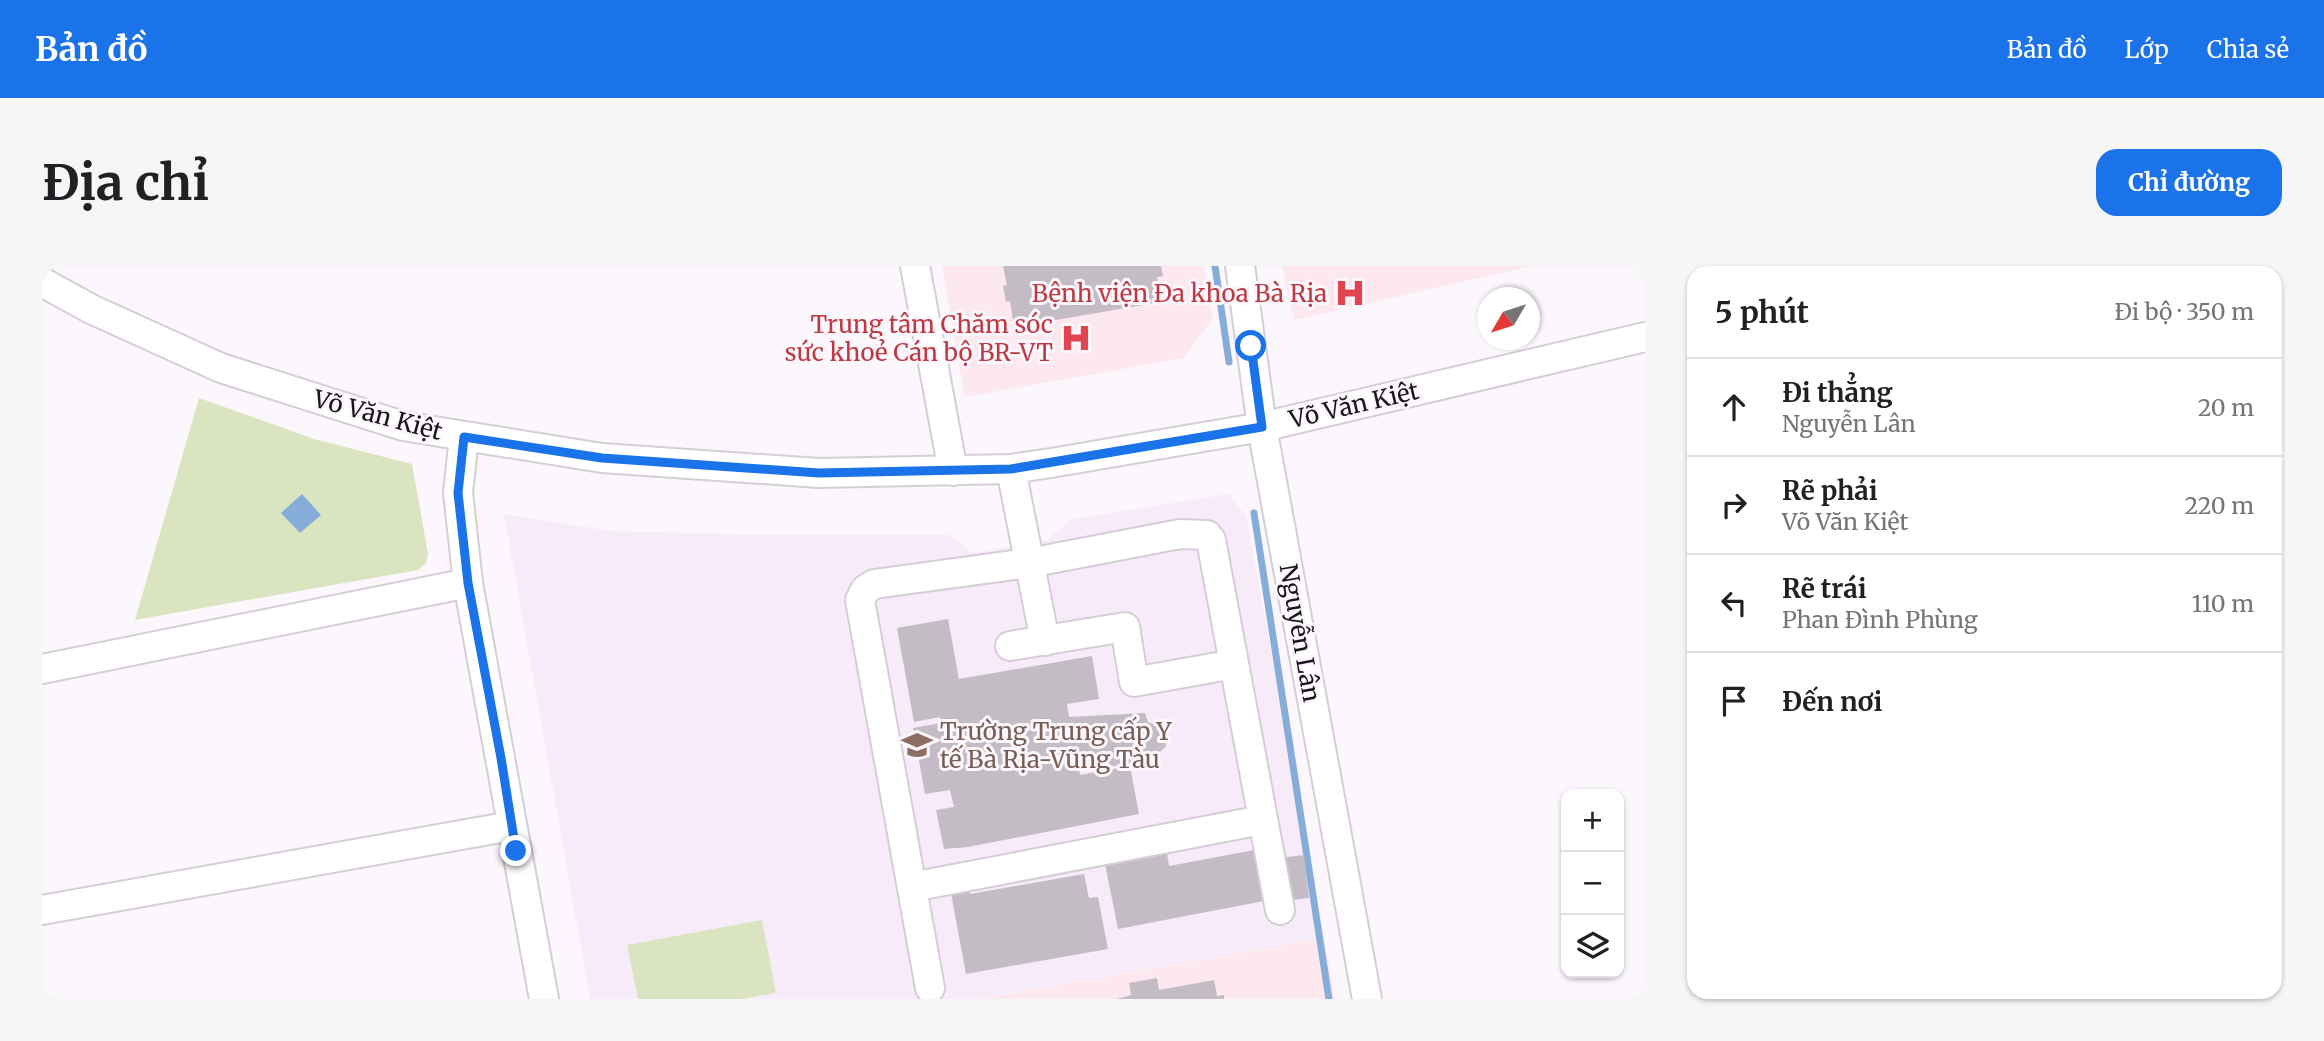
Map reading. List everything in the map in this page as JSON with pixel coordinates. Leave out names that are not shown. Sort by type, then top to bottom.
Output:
[{"type":"street","points":[[915,266],[953,471]]},
{"type":"street","name":"Nguyễn Lân","points":[[1240,266],[1262,427],[1367,999]]},
{"type":"street","name":"Võ Văn Kiệt","points":[[42,282],[91,310],[221,368],[402,426],[602,458],[819,473],[1011,469],[1262,427],[1645,337]]},
{"type":"street","points":[[464,437],[458,493],[468,583],[544,999]]},
{"type":"street","points":[[1011,469],[1045,641]]},
{"type":"street","points":[[930,988],[860,600],[865,590],[874,584],[1029,563],[1180,534],[1207,535],[1211,540],[1280,910]]},
{"type":"street","points":[[42,670],[468,583]]},
{"type":"street","points":[[1010,646],[1125,627],[1134,682],[1234,664]]},
{"type":"street","points":[[912,887],[1262,820]]},
{"type":"street","points":[[42,910],[511,827]]},
{"type":"shaded area","name":"Trung tâm Chăm sóc sức khoẻ Cán bộ BR-VT","points":[[942,266],[1203,266],[1213,319],[1183,358],[965,397]]},
{"type":"shaded area","name":"Bệnh viện Đa khoa Bà Rịa","points":[[1282,266],[1531,266],[1294,320]]},
{"type":"shaded area","name":"Trường Trung cấp Y tế Bà Rịa-Vũng Tàu","points":[[1228,494],[1246,516],[1324,938],[980,999],[590,999],[504,514],[611,531],[755,535],[949,535],[972,553],[1047,540],[1071,520]]},
{"type":"shaded area","points":[[1324,938],[1335,999],[980,999]]},
{"type":"green space","points":[[199,398],[314,439],[412,464],[428,554],[426,563],[418,570],[135,620]]},
{"type":"green space","points":[[762,920],[776,993],[742,999],[638,999],[627,945]]},
{"type":"water","points":[[302,494],[321,515],[300,533],[281,513]]},
{"type":"building","points":[[1003,266],[1161,266],[1163,276],[1157,277],[1161,302],[1014,327],[1010,301],[1006,302],[1003,286],[1007,285]]},
{"type":"building","points":[[948,619],[959,679],[1092,656],[1099,699],[1067,704],[1069,717],[1145,713],[1148,722],[1164,733],[1166,746],[1158,754],[1160,763],[1079,768],[1080,775],[1130,766],[1139,814],[968,847],[944,849],[936,810],[954,807],[950,790],[925,794],[913,728],[941,723],[940,717],[914,722],[897,628]]},
{"type":"building","points":[[1166,847],[1169,866],[1254,850],[1264,901],[1118,929],[1104,859]]},
{"type":"building","points":[[1304,855],[1309,898],[1285,901],[1279,858]]},
{"type":"building","points":[[1084,874],[1089,898],[1098,897],[1108,949],[966,974],[950,888],[968,885],[970,894]]},
{"type":"building","points":[[1157,978],[1159,990],[1214,980],[1217,996],[1224,995],[1224,999],[1117,999],[1131,995],[1129,983]]},
{"type":"waterway","points":[[1215,266],[1229,362]]},
{"type":"waterway","points":[[1254,513],[1329,999]]},
{"type":"place","name":"Bệnh viện Đa khoa Bà Rịa","points":[[1350,293]]},
{"type":"place","name":"Trung tâm Chăm sóc sức khoẻ Cán bộ BR-VT","points":[[1076,338]]},
{"type":"place","name":"Trường Trung cấp Y tế Bà Rịa-Vũng Tàu","points":[[917,745]]},
{"type":"route","points":[[516,851],[468,583],[458,493],[464,437],[602,458],[819,473],[1011,469],[1262,427],[1251,346]]}]
